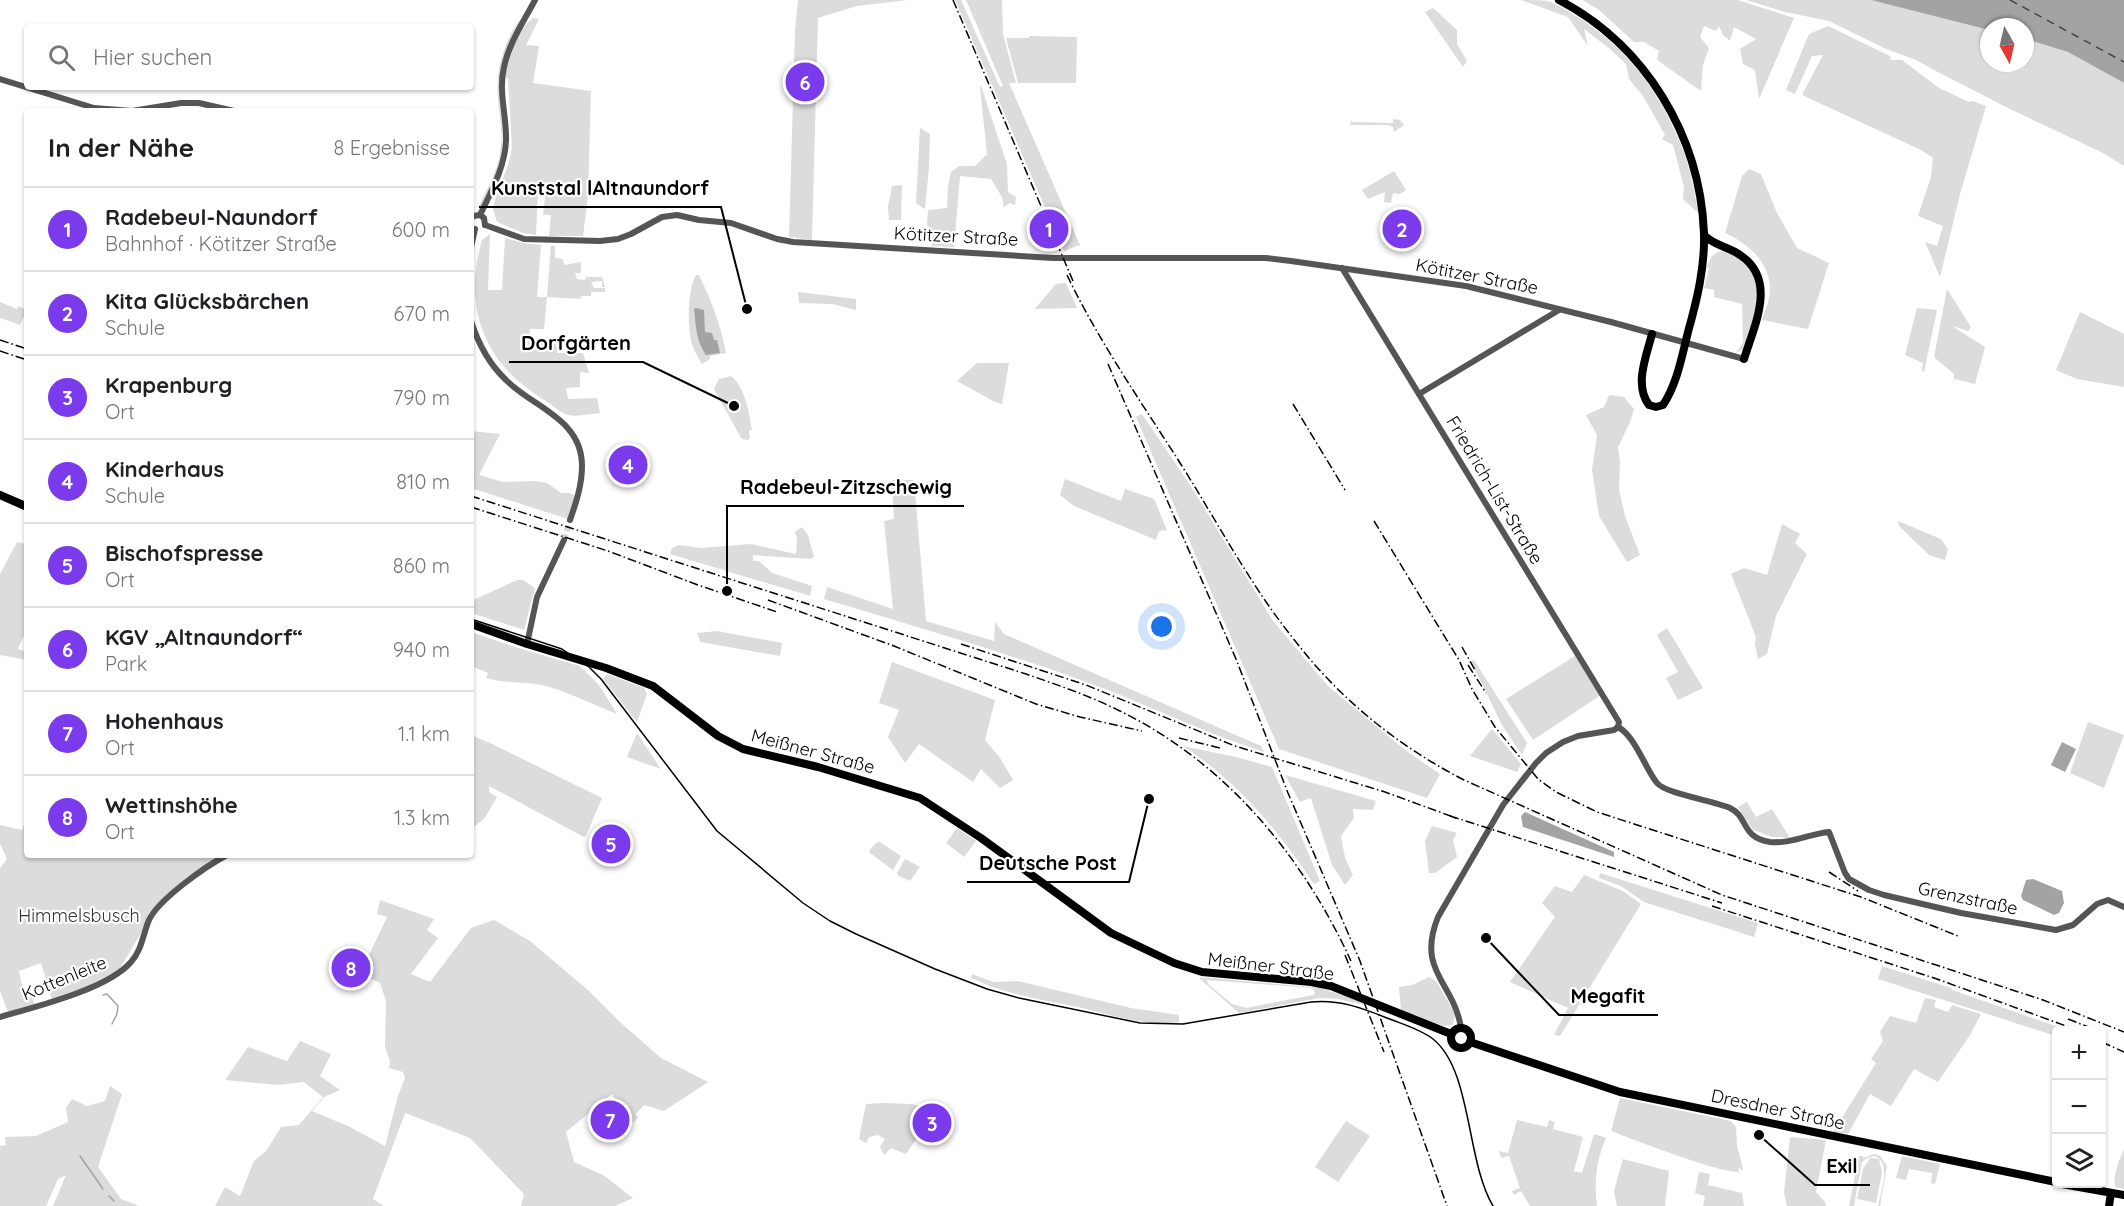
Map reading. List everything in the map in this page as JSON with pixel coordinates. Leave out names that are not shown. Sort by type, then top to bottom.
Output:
[{"type":"main road","points":[[1559,0],[1611,35],[1636,60],[1656,86],[1674,116],[1688,148],[1696,177],[1704,235],[1701,280],[1680,361],[1666,400],[1663,405],[1656,407],[1649,405],[1643,397],[1641,385],[1652,334]]},
{"type":"main road","points":[[1704,235],[1710,241],[1745,258],[1757,273],[1761,285],[1762,299],[1744,359]]},
{"type":"main road","points":[[0,495],[24,506]]},
{"type":"main road","name":"Meißner Straße","points":[[474,625],[527,644],[580,659],[653,686],[718,736],[743,749],[818,767],[920,798],[981,838],[1100,925],[1129,943],[1186,968],[1208,973],[1311,982],[1331,986],[1451,1034]]},
{"type":"main road","points":[[1461,1028],[1469,1032],[1470,1042],[1463,1048],[1457,1047],[1451,1040],[1451,1034],[1455,1029],[1461,1028]]},
{"type":"main road","name":"Dresdner Straße","points":[[1470,1042],[1620,1092],[2052,1181]]},
{"type":"main road","points":[[2084,1188],[2124,1195]]},
{"type":"main road","points":[[2109,1206],[2111,1193]]},
{"type":"street","points":[[480,215],[495,183],[505,152],[506,128],[501,88],[503,68],[510,48],[535,0]]},
{"type":"street","points":[[0,79],[24,86]]},
{"type":"street","points":[[36,90],[94,108]]},
{"type":"street","points":[[154,108],[191,103],[222,108]]},
{"type":"street","points":[[474,216],[480,215]]},
{"type":"street","points":[[474,227],[480,229],[485,225],[484,218],[480,215]]},
{"type":"street","name":"Kötitzer Straße","points":[[485,225],[504,234],[524,239],[600,241],[618,239],[662,217],[677,215],[731,224],[793,242],[1053,258],[1266,258],[1466,286],[1611,322],[1744,359]]},
{"type":"street","name":"Friedrich-List-Straße","points":[[1342,268],[1619,722],[1618,727],[1630,739],[1660,786],[1732,809],[1742,819],[1745,829],[1751,835],[1769,842],[1782,842],[1829,832]]},
{"type":"street","points":[[1419,394],[1559,310]]},
{"type":"street","points":[[474,329],[493,367],[515,388],[562,420],[574,436],[581,456],[582,474],[570,520]]},
{"type":"street","points":[[527,644],[537,597],[564,540]]},
{"type":"street","points":[[1461,1028],[1456,1010],[1434,969],[1431,955],[1431,942],[1438,917],[1482,839],[1513,792],[1536,763],[1563,742],[1578,736],[1614,730],[1618,727]]},
{"type":"street","name":"Grenzstraße","points":[[1829,832],[1849,879],[1884,895],[1970,915],[2056,930],[2073,925],[2101,902],[2108,900],[2124,906]]},
{"type":"street","name":"Kottenleite","points":[[0,1017],[91,986],[124,969],[133,961],[142,945],[150,919],[161,903],[223,858]]},
{"type":"green space","points":[[798,0],[908,0],[857,6],[818,18],[812,240],[789,237],[795,31]]},
{"type":"green space","points":[[955,0],[961,0],[1000,87],[1003,86],[966,0],[1002,0],[1003,34],[1016,83],[1009,83],[1080,245],[1064,251]]},
{"type":"green space","points":[[1521,0],[1548,1],[1562,8],[1609,40],[1637,69],[1670,119],[1682,147],[1691,175],[1698,213],[1683,199],[1684,187],[1673,145],[1662,139],[1665,135],[1643,96],[1629,79],[1626,64],[1584,29],[1588,46],[1568,17]]},
{"type":"green space","points":[[1582,0],[1738,0],[1794,18],[1759,99],[1755,70],[1743,64],[1740,49],[1756,39],[1734,27],[1730,41],[1723,35],[1719,26],[1716,31],[1704,26],[1700,37],[1709,48],[1703,65],[1701,91],[1657,60],[1659,51],[1644,42],[1634,42],[1598,9]]},
{"type":"green space","points":[[1746,0],[1871,0],[1980,28],[1980,72],[2034,72],[2034,42],[2068,52],[2124,83],[2124,166],[2101,152],[2010,109],[1916,60],[1886,49],[1829,21],[1785,12]]},
{"type":"green space","points":[[1433,8],[1457,30],[1457,44],[1467,61],[1463,67],[1425,12]]},
{"type":"green space","points":[[533,18],[539,19],[526,45],[539,46],[533,83],[591,91],[588,196],[583,236],[549,236],[551,215],[543,215],[546,189],[538,189],[536,235],[523,233],[497,222],[493,209],[512,148],[506,70],[518,37]]},
{"type":"green space","points":[[520,19],[499,83],[503,125],[502,155],[496,175],[481,207],[479,206],[493,177],[500,153],[502,134],[497,89],[499,68],[509,37]]},
{"type":"green space","points":[[1828,26],[1890,56],[1891,60],[1902,60],[1939,88],[1969,102],[1973,101],[1986,106],[1960,194],[1940,277],[1925,242],[1937,246],[1943,226],[1918,216],[1931,177],[1933,158],[1921,150],[1802,95],[1823,55],[1812,56],[1795,94],[1786,90],[1809,34]]},
{"type":"green space","points":[[1029,36],[1077,37],[1076,83],[1018,83],[1006,38],[1029,38]]},
{"type":"green space","points":[[981,86],[1007,164],[1008,192],[1016,197],[1015,205],[1010,203],[1004,207],[1002,197],[991,179],[960,176],[954,247],[932,246],[933,231],[927,225],[928,210],[947,208],[951,172],[959,166],[975,166],[987,154]]},
{"type":"green space","points":[[1352,119],[1352,122],[1393,123],[1393,119],[1400,120],[1404,125],[1394,132],[1393,127],[1388,125],[1350,125]]},
{"type":"green space","points":[[920,128],[930,134],[925,209],[916,203]]},
{"type":"green space","points":[[1749,169],[1761,174],[1777,213],[1797,248],[1829,263],[1808,329],[1762,320],[1770,287],[1768,276],[1759,258],[1751,250],[1725,233],[1742,176]]},
{"type":"green space","points":[[1394,171],[1406,190],[1400,194],[1393,193],[1391,203],[1384,202],[1385,192],[1368,199],[1362,190]]},
{"type":"green space","points":[[902,185],[901,220],[889,220],[888,207],[892,186]]},
{"type":"green space","points":[[490,234],[488,290],[502,290],[505,238],[541,245],[537,297],[547,297],[544,329],[530,329],[530,343],[556,344],[557,353],[583,353],[589,373],[580,372],[580,387],[566,388],[568,399],[597,398],[600,413],[575,416],[562,412],[521,383],[504,367],[491,349],[482,330],[475,287],[482,240]]},
{"type":"green space","points":[[551,246],[555,246],[555,258],[563,259],[564,265],[581,262],[581,273],[575,273],[577,279],[602,277],[605,287],[602,287],[602,281],[591,282],[594,288],[605,288],[605,292],[591,292],[591,296],[581,296],[581,299],[547,297]]},
{"type":"green space","points":[[1723,251],[1745,262],[1755,280],[1757,291],[1755,314],[1749,338],[1746,345],[1736,353],[1743,342],[1742,304],[1714,297],[1714,290],[1704,288],[1709,268],[1707,267],[1711,258],[1714,254]]},
{"type":"green space","points":[[696,275],[699,275],[711,303],[726,353],[710,356],[710,359],[702,364],[693,347],[689,321],[691,290]]},
{"type":"green space","points":[[1066,283],[1077,308],[1035,309],[1056,284]]},
{"type":"green space","points":[[1947,289],[1971,327],[1968,331],[1952,326],[1985,347],[1975,384],[1954,379],[1954,374],[1934,357]]},
{"type":"green space","points":[[798,292],[856,299],[856,310],[832,304],[799,303]]},
{"type":"green space","points":[[0,302],[17,309],[18,306],[24,309],[24,318],[20,325],[0,318]]},
{"type":"green space","points":[[1917,308],[1937,310],[1924,372],[1922,371],[1923,363],[1905,355]]},
{"type":"green space","points":[[2080,312],[2124,334],[2124,387],[2077,379],[2056,370]]},
{"type":"green space","points":[[977,363],[1009,363],[1002,404],[957,381]]},
{"type":"green space","points":[[731,376],[740,387],[748,408],[752,430],[749,431],[748,440],[740,436],[714,389],[719,379]]},
{"type":"green space","points":[[1609,395],[1624,397],[1634,409],[1618,447],[1619,489],[1625,516],[1640,555],[1627,562],[1599,516],[1592,470],[1597,435],[1586,415],[1604,407]]},
{"type":"green space","points":[[1142,414],[1192,488],[1273,621],[1328,686],[1405,750],[1440,774],[1427,798],[1279,749],[1136,417]]},
{"type":"green space","points":[[474,431],[500,434],[479,475],[503,482],[547,483],[561,493],[570,493],[576,496],[568,519],[474,489]]},
{"type":"green space","points":[[1065,479],[1121,501],[1125,489],[1154,499],[1167,530],[1159,531],[1156,540],[1074,506],[1060,495]]},
{"type":"green space","points":[[892,480],[914,480],[926,621],[994,641],[995,622],[1004,634],[1261,746],[1264,752],[1049,669],[824,599],[827,587],[893,609],[884,521],[894,519]]},
{"type":"green space","points":[[1898,521],[1941,539],[1948,549],[1945,560],[1929,555],[1899,526]]},
{"type":"green space","points":[[1782,524],[1800,534],[1795,543],[1807,554],[1776,616],[1767,654],[1758,659],[1756,637],[1731,574],[1744,568],[1767,575]]},
{"type":"green space","points":[[802,527],[808,535],[814,557],[810,559],[753,555],[753,561],[759,561],[772,573],[812,586],[810,596],[670,554],[672,548],[679,545],[701,548],[751,544],[796,554],[795,532]]},
{"type":"green space","points":[[17,542],[24,543],[24,636],[18,649],[24,651],[24,659],[0,655],[0,574]]},
{"type":"green space","points":[[517,580],[523,580],[535,588],[524,630],[474,614],[474,600]]},
{"type":"green space","points":[[1667,628],[1703,688],[1678,700],[1666,678],[1678,672],[1657,635]]},
{"type":"green space","points":[[717,631],[782,643],[780,656],[700,642],[697,633]]},
{"type":"green space","points":[[474,633],[580,666],[599,685],[617,714],[546,686],[486,678],[488,673],[474,667]]},
{"type":"green space","points":[[1575,656],[1601,695],[1533,740],[1506,699]]},
{"type":"green space","points":[[1474,660],[1527,743],[1522,755],[1502,725],[1471,661]]},
{"type":"green space","points":[[892,662],[995,700],[985,740],[1000,758],[1013,780],[1000,788],[981,769],[973,782],[919,744],[905,763],[888,737],[899,710],[879,703]]},
{"type":"green space","points":[[607,674],[644,688],[647,694],[637,722],[603,679]]},
{"type":"green space","points":[[2088,722],[2124,735],[2104,788],[2070,773]]},
{"type":"green space","points":[[1492,729],[1521,764],[1517,772],[1470,756]]},
{"type":"green space","points":[[637,733],[661,769],[627,757]]},
{"type":"green space","points":[[474,736],[602,798],[584,837],[489,786],[489,792],[497,797],[484,819],[474,827]]},
{"type":"green space","points":[[1183,746],[1272,767],[1320,881],[1314,884],[1271,826],[1239,791],[1222,775]]},
{"type":"green space","points":[[1285,775],[1376,801],[1373,810],[1353,809],[1354,818],[1341,836],[1345,858],[1353,875],[1345,885],[1332,865],[1311,798],[1300,802]]},
{"type":"green space","points":[[1747,802],[1756,817],[1772,809],[1790,838],[1772,837],[1753,830],[1738,807]]},
{"type":"green space","name":"Himmelsbusch","points":[[0,825],[22,830],[24,825],[24,858],[219,858],[161,900],[149,913],[141,933],[119,970],[71,994],[52,999],[41,963],[19,971],[23,990],[29,989],[35,1006],[8,1012],[0,991],[0,868],[7,859],[0,844]]},
{"type":"green space","points":[[1432,826],[1457,833],[1453,840],[1457,857],[1435,873],[1429,873],[1425,841]]},
{"type":"green space","points":[[957,828],[976,841],[964,857],[946,843]]},
{"type":"green space","points":[[880,842],[901,856],[893,870],[869,851]]},
{"type":"green space","points":[[905,859],[920,867],[910,881],[897,873]]},
{"type":"green space","points":[[1600,873],[1758,923],[1754,937],[1644,902],[1621,886],[1599,878]]},
{"type":"green space","points":[[1584,875],[1623,891],[1641,904],[1560,1036],[1554,1035],[1568,1008],[1510,982],[1555,917],[1542,903],[1555,886],[1572,892]]},
{"type":"green space","points":[[380,900],[434,919],[427,930],[438,938],[411,974],[430,982],[471,928],[494,920],[530,941],[589,991],[661,1058],[708,1082],[664,1111],[644,1105],[636,1114],[638,1118],[632,1123],[612,1094],[566,1132],[574,1162],[603,1175],[633,1198],[615,1206],[521,1206],[524,1194],[470,1138],[405,1113],[373,1199],[384,1206],[215,1206],[225,1187],[240,1196],[254,1161],[266,1151],[281,1127],[299,1125],[323,1097],[304,1082],[278,1085],[225,1080],[248,1047],[287,1061],[300,1041],[331,1054],[320,1076],[340,1090],[324,1097],[312,1111],[348,1126],[385,1146],[405,1078],[403,1072],[389,1068],[390,1061],[385,1047],[386,1001],[380,983],[363,973],[363,968],[387,917],[377,914]]},
{"type":"green space","points":[[1882,966],[2056,1026],[2052,1026],[2052,1035],[1878,979]]},
{"type":"green space","points":[[972,974],[993,982],[1018,981],[1131,1008],[1179,1015],[1179,1022],[1141,1022],[1023,996],[984,984],[971,978]]},
{"type":"green space","points":[[1200,977],[1320,988],[1361,1001],[1363,1005],[1339,999],[1320,998],[1239,1013]],"holes":[[[1207,980],[1312,988],[1315,993],[1313,995],[1246,1008],[1232,1004],[1208,984]]]},
{"type":"green space","points":[[1429,977],[1437,982],[1455,1014],[1453,1025],[1444,1026],[1401,1011],[1399,987],[1412,985]]},
{"type":"green space","points":[[1925,998],[1936,1000],[1934,1007],[1948,1012],[1952,1005],[1981,1014],[1970,1035],[1938,1082],[1914,1069],[1891,1106],[1870,1094],[1848,1134],[1833,1132],[1876,1063],[1871,1059],[1883,1041],[1880,1032],[1890,1016],[1916,1023]]},
{"type":"green space","points":[[110,1086],[122,1094],[98,1167],[121,1199],[140,1206],[53,1206],[66,1175],[58,1179],[46,1206],[0,1206],[0,1146],[6,1145],[5,1137],[36,1136],[68,1122],[66,1108],[72,1099],[87,1106],[105,1101]]},
{"type":"green space","points":[[1620,1098],[1731,1121],[1736,1127],[1737,1146],[1743,1169],[1741,1171],[1740,1168],[1738,1169],[1739,1172],[1722,1170],[1611,1131]]},
{"type":"green space","points":[[884,1103],[924,1107],[920,1134],[906,1154],[891,1148],[884,1155],[880,1147],[885,1139],[878,1135],[869,1137],[866,1143],[859,1139],[866,1104]]},
{"type":"green space","points":[[1517,1120],[1547,1127],[1549,1120],[1555,1122],[1553,1129],[1583,1137],[1574,1171],[1582,1173],[1594,1134],[1606,1138],[1597,1172],[1597,1206],[1530,1206],[1521,1191],[1514,1195],[1512,1191],[1520,1188],[1509,1156],[1501,1158],[1499,1151],[1508,1153]]},
{"type":"green space","points":[[1346,1121],[1370,1136],[1338,1182],[1315,1167]]},
{"type":"green space","points":[[1790,1137],[1826,1140],[1816,1192],[1826,1206],[1787,1206],[1784,1193]]},
{"type":"green space","points":[[2124,1149],[2124,1189],[2115,1187],[2115,1177]]},
{"type":"green space","points":[[1874,1154],[1880,1156],[1887,1166],[1880,1206],[1878,1206],[1884,1171],[1880,1160],[1875,1156],[1862,1162],[1854,1206],[1849,1206],[1859,1156],[1863,1158]]},
{"type":"green space","points":[[1902,1156],[1940,1164],[1935,1184],[1931,1183],[1932,1173],[1909,1169],[1906,1180],[1896,1178]]},
{"type":"green space","points":[[1870,1158],[1879,1159],[1882,1173],[1876,1203],[1857,1199],[1863,1169]]},
{"type":"green space","points":[[1623,1159],[1669,1171],[1665,1206],[1617,1206],[1614,1191]]},
{"type":"green space","points":[[1699,1172],[1710,1174],[1708,1185],[1742,1193],[1744,1206],[1703,1206],[1705,1196],[1695,1193]]},
{"type":"shaded area","points":[[1871,0],[2124,0],[2124,83],[2068,52],[2034,42],[2034,18],[1980,18],[1980,28]]},
{"type":"shaded area","points":[[694,309],[704,310],[705,332],[712,333],[714,340],[717,340],[720,353],[706,355],[703,350],[696,327]]},
{"type":"shaded area","points":[[2062,742],[2076,749],[2065,772],[2051,765]]},
{"type":"shaded area","points":[[1525,812],[1614,852],[1614,857],[1523,827],[1521,816]]},
{"type":"shaded area","points":[[2033,879],[2062,891],[2064,903],[2059,913],[2054,915],[2023,900],[2021,896],[2026,880]]},
{"type":"waterway","points":[[103,995],[107,994],[118,1006],[112,1024]]},
{"type":"waterway","points":[[80,1156],[103,1189]]},
{"type":"waterway","points":[[109,1196],[114,1201]]},
{"type":"ferry route","points":[[2010,0],[2124,62]]},
{"type":"tunnel","points":[[564,540],[570,520]]},
{"type":"tram line","points":[[0,492],[24,502]]},
{"type":"tram line","points":[[474,620],[562,649],[589,667],[601,679],[717,831],[803,903],[830,921],[935,969],[987,989],[1019,998],[1140,1023],[1183,1024],[1321,1001],[1350,1005],[1369,1011],[1428,1035],[1446,1053],[1455,1072],[1484,1187],[1493,1206]]},
{"type":"railway","points":[[953,0],[1073,281]]},
{"type":"railway","points":[[1067,275],[1079,300],[1136,396],[1265,600],[1313,663],[1352,702],[1394,737],[1464,780],[1722,895],[2043,1000],[2124,1032]]},
{"type":"railway","points":[[0,340],[24,348]]},
{"type":"railway","points":[[0,351],[24,359]]},
{"type":"railway","points":[[1108,364],[1236,659],[1288,793],[1360,961],[1447,1206]]},
{"type":"railway","points":[[1293,404],[1345,490]]},
{"type":"railway","points":[[474,497],[1026,674],[1120,711],[1158,732],[1194,757],[1227,785],[1257,816],[1309,885],[1351,961]]},
{"type":"railway","points":[[474,508],[608,551],[777,612]]},
{"type":"railway","points":[[1374,521],[1459,660],[1472,689],[1495,727],[1538,779],[1556,792],[1597,812],[1861,897],[1958,936]]},
{"type":"railway","points":[[768,600],[894,646],[1036,704],[1142,731]]},
{"type":"railway","points":[[961,644],[1086,685],[1235,746],[1385,792],[1456,818]]},
{"type":"railway","points":[[1462,647],[1475,670]]},
{"type":"railway","points":[[1468,665],[1486,693]]},
{"type":"railway","points":[[1179,738],[1220,748]]},
{"type":"railway","points":[[1450,816],[1722,903]]},
{"type":"railway","points":[[1829,872],[1858,891]]},
{"type":"railway","points":[[1712,906],[1937,979],[2066,1026]]},
{"type":"railway","points":[[1345,955],[1384,1052]]},
{"type":"railway","points":[[2068,1019],[2086,1026]]},
{"type":"railway","points":[[2106,1044],[2124,1052]]},
{"type":"place","name":"KGV „Altnaundorf“","points":[[805,82]]},
{"type":"place","name":"Radebeul-Naundorf","points":[[1049,229]]},
{"type":"place","name":"Kita Glücksbärchen","points":[[1402,229]]},
{"type":"place","name":"Kunststal lAltnaundorf","points":[[747,309]]},
{"type":"place","name":"Dorfgärten","points":[[734,406]]},
{"type":"place","name":"Kinderhaus","points":[[628,465]]},
{"type":"place","name":"Radebeul-Zitzschewig","points":[[727,591]]},
{"type":"place","name":"Deutsche Post","points":[[1149,799]]},
{"type":"place","name":"Bischofspresse","points":[[611,844]]},
{"type":"place","name":"Megafit","points":[[1486,938]]},
{"type":"place","name":"Wettinshöhe","points":[[351,968]]},
{"type":"place","name":"Hohenhaus","points":[[610,1120]]},
{"type":"place","name":"Krapenburg","points":[[932,1123]]},
{"type":"place","name":"Exil","points":[[1759,1135]]}]
